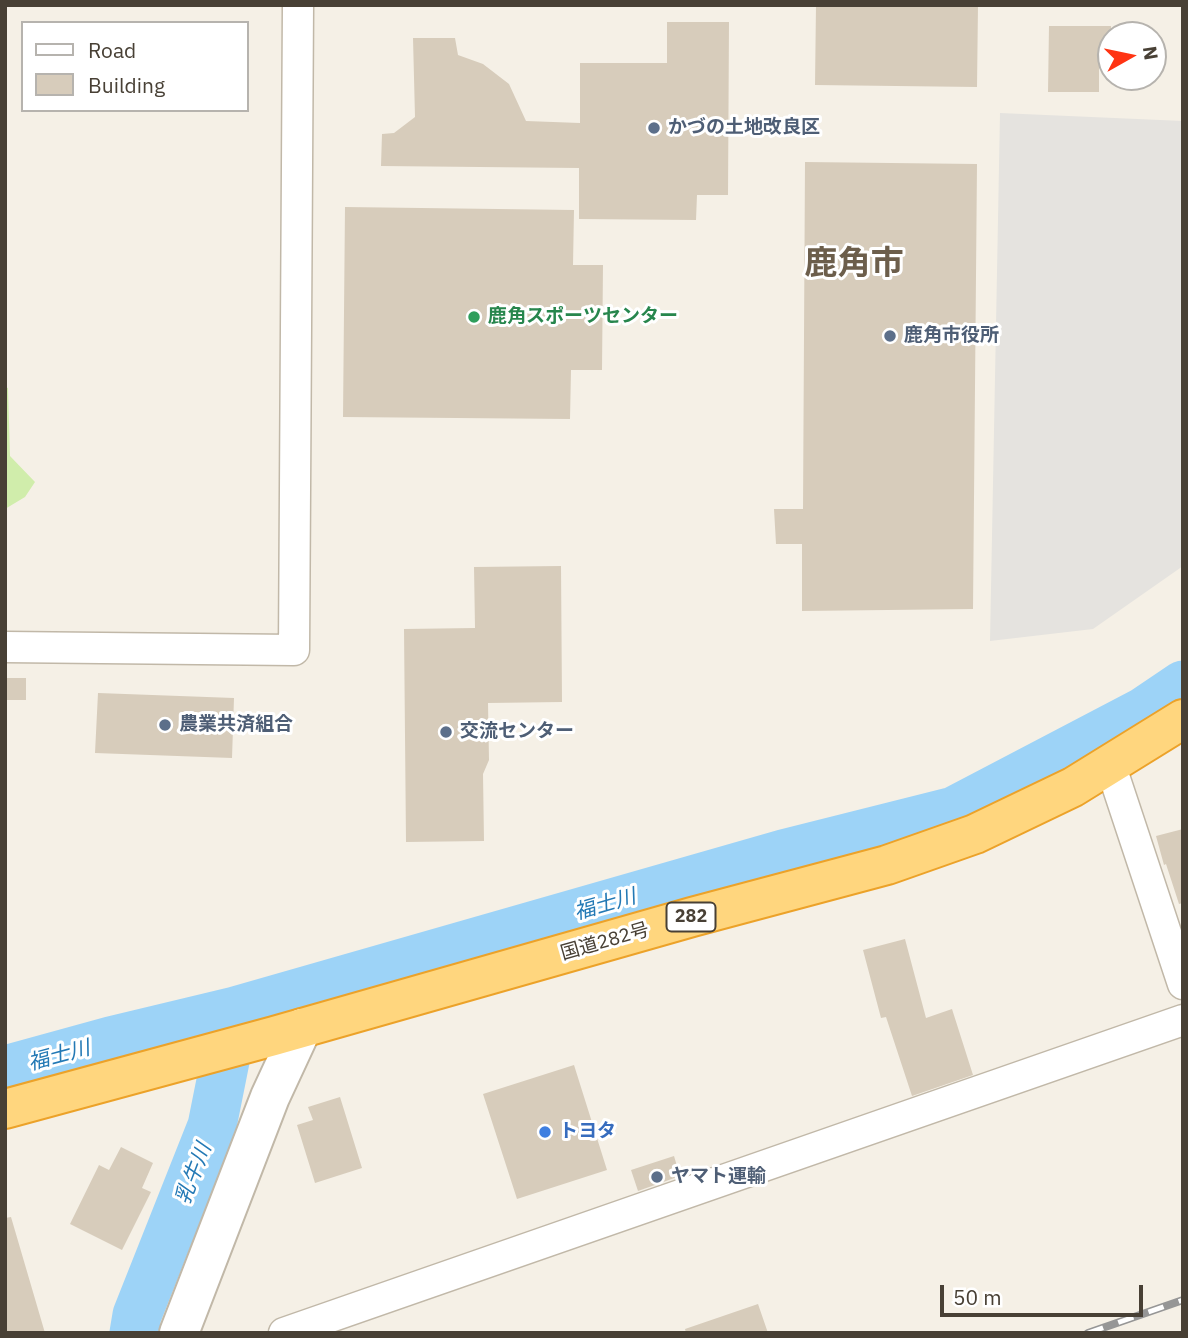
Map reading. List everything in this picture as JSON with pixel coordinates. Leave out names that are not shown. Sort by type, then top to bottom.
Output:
[{"type":"highway","name":"国道282号","points":[[5,1109],[887,865],[975,834],[1073,787],[1183,719]]},
{"type":"street","points":[[5,647],[294,650],[298,5]]},
{"type":"street","points":[[1110,764],[1183,984]]},
{"type":"street","points":[[284,1333],[1183,1020]]},
{"type":"street","points":[[179,1333],[270,1097],[288,1032]]},
{"type":"green space","points":[[5,387],[8,388],[10,456],[35,482],[25,497],[5,509]]},
{"type":"shaded area","points":[[1000,113],[1183,121],[1183,566],[1093,629],[990,641]]},
{"type":"building","points":[[816,5],[978,5],[977,87],[815,85]]},
{"type":"building","points":[[667,22],[729,22],[728,195],[697,195],[696,220],[579,219],[579,168],[381,166],[382,134],[394,133],[415,117],[413,38],[455,38],[458,55],[483,64],[509,84],[526,121],[580,123],[580,63],[667,63]]},
{"type":"building","points":[[1049,26],[1097,26],[1099,92],[1048,92]]},
{"type":"building","name":"鹿角市役所","points":[[805,162],[977,164],[973,609],[802,611],[802,544],[776,544],[774,509],[803,509]]},
{"type":"building","name":"鹿角スポーツセンター","points":[[345,207],[574,210],[573,265],[603,265],[602,370],[571,370],[570,419],[343,417]]},
{"type":"building","name":"交流センター","points":[[561,566],[562,702],[488,703],[489,760],[483,774],[484,841],[406,842],[404,629],[475,628],[474,567]]},
{"type":"building","points":[[5,678],[26,678],[26,700],[5,700]]},
{"type":"building","name":"農業共済組合","points":[[98,693],[234,698],[232,758],[95,753]]},
{"type":"building","points":[[1183,829],[1183,903],[1179,904],[1156,836]]},
{"type":"building","points":[[905,939],[926,1018],[952,1009],[973,1075],[912,1096],[886,1017],[881,1018],[863,950]]},
{"type":"building","name":"トヨタ","points":[[574,1065],[607,1170],[517,1199],[483,1094]]},
{"type":"building","points":[[340,1097],[362,1168],[315,1183],[297,1125],[313,1120],[308,1107]]},
{"type":"building","points":[[121,1147],[153,1163],[142,1188],[151,1192],[122,1250],[70,1224],[99,1165],[109,1170]]},
{"type":"building","name":"ヤマト運輸","points":[[674,1156],[680,1176],[638,1191],[631,1170]]},
{"type":"building","points":[[11,1217],[45,1333],[5,1333],[5,1218]]},
{"type":"building","points":[[758,1304],[768,1333],[686,1333],[685,1329]]},
{"type":"waterway","name":"福士川","points":[[5,1070],[235,1011],[783,854],[954,811],[1143,712],[1183,685]]},
{"type":"waterway","name":"乳牛川","points":[[134,1333],[137,1315],[212,1126],[235,1011]]},
{"type":"railway","points":[[1088,1333],[1183,1300]]},
{"type":"place","name":"かづの土地改良区","points":[[654,128]]},
{"type":"place","name":"鹿角スポーツセンター","points":[[474,317]]},
{"type":"place","name":"鹿角市役所","points":[[890,336]]},
{"type":"place","name":"農業共済組合","points":[[165,725]]},
{"type":"place","name":"交流センター","points":[[446,732]]},
{"type":"place","name":"トヨタ","points":[[545,1132]]},
{"type":"place","name":"ヤマト運輸","points":[[657,1177]]},
{"type":"district","name":"鹿角市","points":[[854,264]]}]
